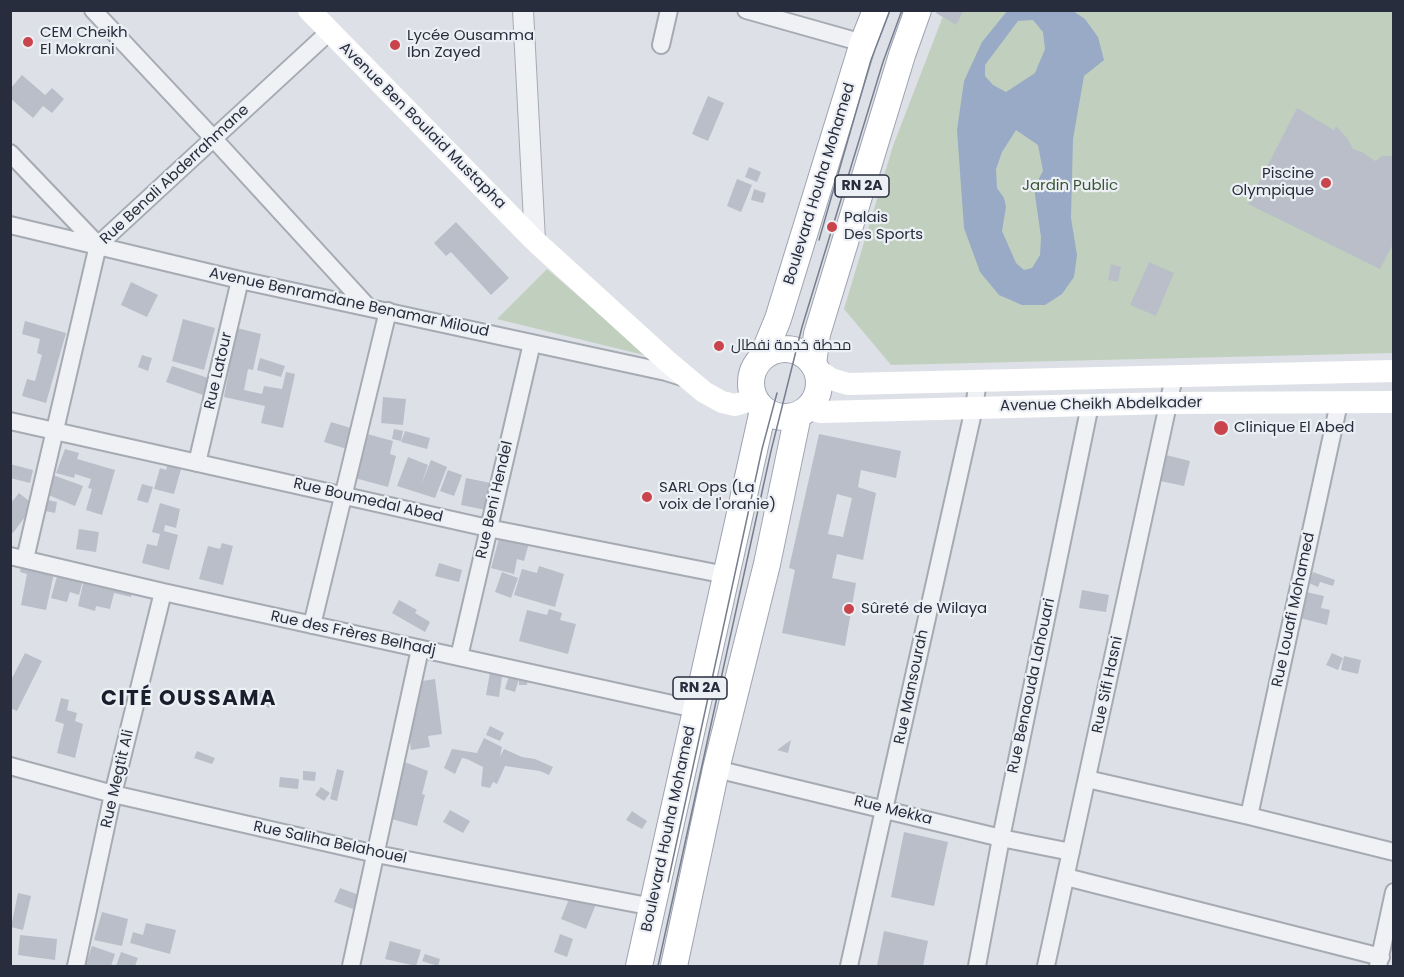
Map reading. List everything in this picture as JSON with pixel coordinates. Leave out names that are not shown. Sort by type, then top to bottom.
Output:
[{"type":"main road","name":"Avenue Ben Boulaid Mustapha","points":[[309,10],[535,241],[688,379],[704,392],[727,404],[759,404]]},
{"type":"main road","name":"Boulevard Houha Mohamed","points":[[762,358],[778,319],[863,43],[876,10]]},
{"type":"main road","name":"RN 2A","points":[[815,367],[817,334],[902,55],[918,10]]},
{"type":"main road","points":[[787,349],[803,354],[815,367],[819,380],[819,391],[815,401],[803,412],[781,417],[772,415],[759,404],[751,383],[754,368],[762,358],[776,350],[787,349]]},
{"type":"main road","name":"Avenue Cheikh Abdelkader","points":[[815,367],[831,379],[848,384],[1394,371]]},
{"type":"main road","name":"Avenue Cheikh Abdelkader","points":[[803,412],[1168,403],[1394,402]]},
{"type":"main road","name":"Boulevard Houha Mohamed","points":[[639,966],[726,575],[759,404]]},
{"type":"main road","name":"RN 2A","points":[[674,966],[716,769],[803,412]]},
{"type":"street","points":[[93,10],[367,306]]},
{"type":"street","points":[[523,10],[535,241]]},
{"type":"street","points":[[661,45],[669,10]]},
{"type":"street","points":[[746,10],[863,43]]},
{"type":"street","name":"Rue Benali Abderrahmane","points":[[18,558],[54,431],[98,246],[329,32]]},
{"type":"street","points":[[10,153],[98,246]]},
{"type":"street","name":"Avenue Benramdane Benamar Miloud","points":[[10,225],[240,280],[666,372],[688,379]]},
{"type":"street","name":"Rue Latour","points":[[197,463],[240,280]]},
{"type":"street","points":[[312,625],[388,311]]},
{"type":"street","name":"Rue Beni Hendel","points":[[459,657],[532,343]]},
{"type":"street","name":"Rue Sifi Hasni","points":[[1046,966],[1174,377]]},
{"type":"street","name":"Rue Mansourah","points":[[849,966],[974,408],[978,380]]},
{"type":"street","name":"Rue Louafi Mohamed","points":[[1249,816],[1339,403]]},
{"type":"street","name":"Rue Benaouda Lahouari","points":[[977,966],[1000,838],[1090,405]]},
{"type":"street","name":"Rue Boumedal Abed","points":[[10,421],[488,528],[726,575]]},
{"type":"street","name":"Rue des Frères Belhadj","points":[[18,558],[420,650],[695,709]]},
{"type":"street","name":"Rue Megtit Ali","points":[[76,966],[113,794],[163,592]]},
{"type":"street","points":[[351,966],[420,650]]},
{"type":"street","name":"Rue Saliha Belahouel","points":[[10,766],[113,794],[376,854],[653,907]]},
{"type":"street","name":"Rue Mekka","points":[[716,769],[885,808],[1000,838],[1071,852]]},
{"type":"street","points":[[1087,779],[1394,852]]},
{"type":"street","points":[[1066,878],[1379,962],[1394,892]]},
{"type":"green space","name":"Jardin Public","points":[[945,11],[1393,11],[1393,353],[891,365],[844,309],[893,146]]},
{"type":"green space","points":[[547,269],[648,356],[497,319]]},
{"type":"water","points":[[1008,10],[1073,11],[1085,19],[1098,37],[1104,60],[1084,76],[1073,139],[1071,218],[1077,255],[1074,277],[1062,294],[1045,305],[1022,305],[999,295],[980,272],[964,228],[957,130],[964,81],[982,42]],"holes":[[[1033,20],[1043,32],[1045,49],[1035,73],[1006,92],[993,85],[985,76],[985,65],[1018,21]],[[1016,130],[1038,145],[1043,171],[1034,188],[1041,237],[1040,255],[1032,268],[1024,270],[1016,263],[1002,231],[1006,207],[1004,198],[997,188],[996,169],[1002,152]]]},
{"type":"building","points":[[937,10],[964,10],[956,25],[936,13]]},
{"type":"building","points":[[22,75],[45,95],[52,88],[64,99],[52,113],[43,106],[33,118],[10,98],[10,89]]},
{"type":"building","points":[[708,96],[724,103],[708,141],[692,134]]},
{"type":"building","name":"Piscine Olympique","points":[[1297,108],[1334,130],[1336,126],[1348,139],[1353,149],[1375,161],[1382,156],[1394,156],[1394,242],[1380,269],[1248,204]]},
{"type":"building","points":[[749,167],[761,172],[757,182],[745,177]]},
{"type":"building","points":[[737,179],[752,185],[741,212],[727,206]]},
{"type":"building","points":[[754,189],[766,193],[763,203],[751,200]]},
{"type":"building","points":[[456,222],[509,278],[491,295],[451,252],[446,256],[434,243]]},
{"type":"building","points":[[1149,262],[1174,273],[1156,316],[1130,305]]},
{"type":"building","points":[[1111,264],[1121,267],[1118,282],[1108,280]]},
{"type":"building","points":[[131,282],[158,295],[147,317],[121,305]]},
{"type":"building","points":[[183,319],[215,328],[204,370],[172,361]]},
{"type":"building","points":[[25,321],[66,333],[46,403],[22,396],[27,379],[35,381],[42,355],[37,353],[40,339],[22,334]]},
{"type":"building","points":[[237,328],[261,334],[253,370],[248,369],[244,390],[262,394],[264,386],[282,389],[286,372],[295,374],[283,428],[261,423],[265,406],[224,397]]},
{"type":"building","points":[[142,355],[152,358],[148,371],[138,367]]},
{"type":"building","points":[[260,358],[285,366],[281,377],[257,370]]},
{"type":"building","points":[[172,366],[208,378],[203,395],[166,382]]},
{"type":"building","points":[[383,397],[406,399],[403,425],[381,423]]},
{"type":"building","points":[[331,422],[354,429],[347,449],[324,442]]},
{"type":"building","points":[[394,429],[403,431],[401,441],[392,439]]},
{"type":"building","points":[[405,431],[430,438],[427,449],[401,442]]},
{"type":"building","points":[[367,434],[393,441],[390,454],[396,456],[388,487],[351,477],[363,450]]},
{"type":"building","points":[[819,434],[901,451],[896,478],[861,470],[858,487],[876,493],[863,560],[837,554],[832,578],[856,583],[845,646],[782,633],[795,570],[789,568]],"holes":[[[837,494],[852,498],[843,537],[828,534]]]},
{"type":"building","points":[[65,449],[79,453],[77,459],[115,470],[102,515],[86,510],[92,489],[88,488],[91,479],[75,474],[74,478],[56,473]]},
{"type":"building","points":[[1166,455],[1190,461],[1184,486],[1160,481]]},
{"type":"building","points":[[408,457],[428,465],[421,485],[431,460],[447,467],[435,498],[397,486]]},
{"type":"building","points":[[169,458],[183,462],[174,494],[154,489],[160,468],[166,470]]},
{"type":"building","points":[[10,464],[33,470],[30,483],[10,478]]},
{"type":"building","points":[[448,470],[462,475],[454,496],[440,491]]},
{"type":"building","points":[[53,475],[83,486],[75,506],[46,494]]},
{"type":"building","points":[[466,478],[491,483],[486,510],[461,505]]},
{"type":"building","points":[[142,484],[153,487],[148,503],[137,500]]},
{"type":"building","points":[[19,493],[34,505],[13,533],[10,531],[10,504]]},
{"type":"building","points":[[43,499],[57,502],[55,513],[41,510]]},
{"type":"building","points":[[160,503],[180,509],[176,528],[165,525],[164,531],[178,535],[169,570],[142,563],[147,544],[157,546],[160,534],[152,532]]},
{"type":"building","points":[[503,524],[532,532],[524,561],[517,559],[514,574],[491,568]]},
{"type":"building","points":[[79,529],[99,532],[96,552],[76,549]]},
{"type":"building","points":[[222,543],[233,546],[223,585],[199,579],[208,546],[220,549]]},
{"type":"building","points":[[23,557],[56,564],[46,610],[21,605],[27,574],[20,572]]},
{"type":"building","points":[[439,563],[462,570],[459,582],[435,576]]},
{"type":"building","points":[[539,566],[564,574],[555,607],[514,595],[522,569],[537,573]]},
{"type":"building","points":[[86,571],[133,589],[131,597],[114,593],[110,609],[96,606],[95,611],[78,606]]},
{"type":"building","points":[[502,572],[518,578],[511,598],[495,592]]},
{"type":"building","points":[[1313,572],[1335,580],[1333,586],[1320,582],[1318,587],[1309,583]]},
{"type":"building","points":[[58,573],[83,580],[79,595],[70,592],[67,602],[51,598]]},
{"type":"building","points":[[1082,590],[1109,595],[1106,612],[1079,608]]},
{"type":"building","points":[[1306,592],[1324,596],[1321,608],[1330,610],[1327,625],[1300,618]]},
{"type":"building","points":[[399,600],[417,610],[415,613],[430,622],[425,632],[392,613]]},
{"type":"building","points":[[549,609],[562,613],[560,620],[576,624],[568,654],[519,641],[527,610],[547,615]]},
{"type":"building","points":[[25,653],[42,661],[17,711],[10,708],[10,682]]},
{"type":"building","points":[[1332,653],[1343,658],[1338,670],[1326,665]]},
{"type":"building","points":[[1344,656],[1361,660],[1358,674],[1341,670]]},
{"type":"building","points":[[492,661],[504,663],[499,697],[486,695]]},
{"type":"building","points":[[510,672],[528,677],[527,685],[519,685],[519,679],[515,692],[505,689]]},
{"type":"building","points":[[435,679],[442,734],[428,736],[430,747],[411,750],[404,696],[416,682]]},
{"type":"building","points":[[259,692],[274,700],[269,708],[254,700]]},
{"type":"building","points":[[61,698],[69,700],[67,710],[77,713],[75,721],[83,724],[75,758],[57,753],[64,724],[55,721]]},
{"type":"building","points":[[490,726],[504,733],[500,741],[486,735]]},
{"type":"building","points":[[484,738],[502,747],[500,757],[504,749],[553,767],[549,775],[540,771],[505,766],[497,784],[493,782],[490,788],[481,786],[483,767],[467,759],[462,758],[455,774],[444,768],[452,749],[477,753]]},
{"type":"building","points":[[791,740],[788,753],[777,750]]},
{"type":"building","points":[[197,751],[215,758],[212,764],[194,758]]},
{"type":"building","points":[[402,761],[428,771],[417,826],[384,817]]},
{"type":"building","points":[[337,769],[344,771],[337,801],[330,799]]},
{"type":"building","points":[[303,771],[316,772],[315,781],[303,780]]},
{"type":"building","points":[[280,777],[299,779],[298,789],[279,787]]},
{"type":"building","points":[[321,787],[330,793],[324,801],[315,795]]},
{"type":"building","points":[[450,810],[470,821],[463,833],[443,822]]},
{"type":"building","points":[[632,811],[647,821],[642,829],[626,820]]},
{"type":"building","points":[[904,832],[948,842],[934,906],[891,897]]},
{"type":"building","points":[[340,888],[359,895],[353,909],[334,902]]},
{"type":"building","points":[[18,893],[31,896],[23,930],[11,927]]},
{"type":"building","points":[[571,894],[596,904],[586,929],[561,919]]},
{"type":"building","points":[[102,912],[128,919],[122,946],[94,940]]},
{"type":"building","points":[[146,923],[176,930],[170,954],[130,943],[133,932],[143,935]]},
{"type":"building","points":[[884,931],[928,941],[923,966],[877,966]]},
{"type":"building","points":[[560,934],[573,939],[567,957],[554,952]]},
{"type":"building","points":[[20,935],[57,939],[55,960],[18,955]]},
{"type":"building","points":[[390,941],[421,950],[416,966],[385,959]]},
{"type":"building","points":[[92,946],[115,954],[111,966],[85,966]]},
{"type":"building","points":[[121,952],[138,958],[135,966],[116,966]]},
{"type":"building","points":[[425,954],[440,959],[438,966],[422,961]]},
{"type":"tram line","points":[[819,240],[871,60],[890,10]]},
{"type":"tram line","points":[[658,966],[771,451],[802,327],[883,62],[902,10]]},
{"type":"tram line","points":[[668,882],[762,449],[777,393]]},
{"type":"place","name":"CEM Cheikh El Mokrani","points":[[28,42]]},
{"type":"place","name":"Lycée Ousamma Ibn Zayed","points":[[395,45]]},
{"type":"place","name":"Piscine Olympique","points":[[1326,183]]},
{"type":"place","name":"Palais Des Sports","points":[[832,227]]},
{"type":"place","name":"محطة خدمة نفطال","points":[[719,346]]},
{"type":"place","name":"Clinique El Abed","points":[[1221,428]]},
{"type":"place","name":"SARL Ops (La voix de l'oranie)","points":[[647,497]]},
{"type":"place","name":"Sûreté de Wilaya","points":[[849,609]]},
{"type":"district","name":"CITÉ OUSSAMA","points":[[189,700]]}]
